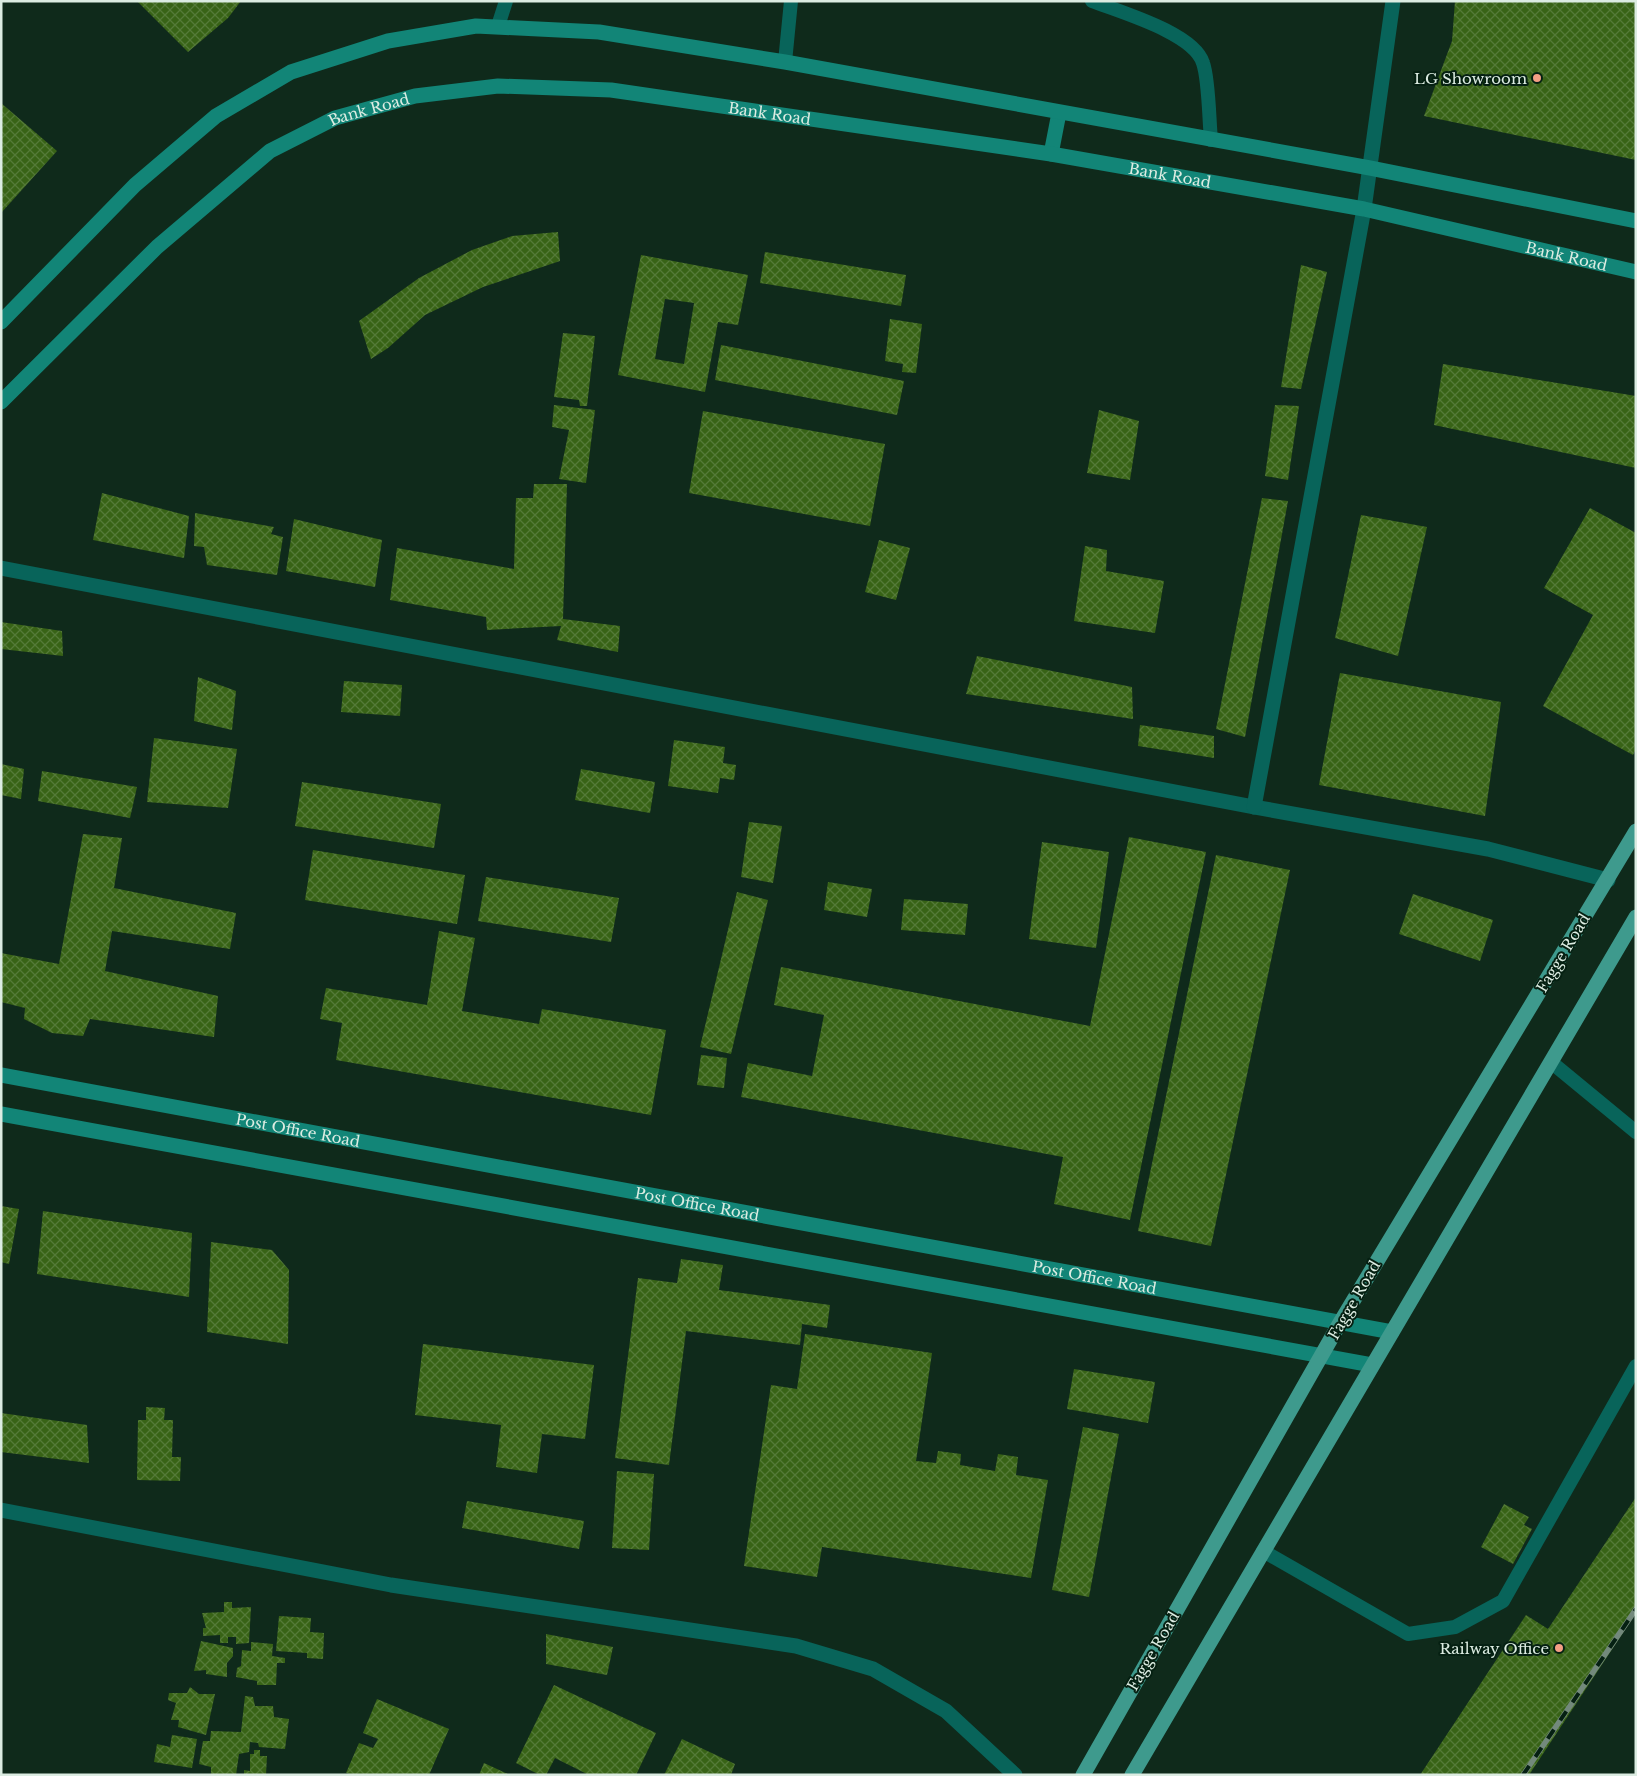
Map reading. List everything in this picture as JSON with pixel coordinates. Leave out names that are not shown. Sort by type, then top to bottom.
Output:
[{"type":"main road","name":"Fagge Road","points":[[1082,1775],[1341,1321],[1608,880],[1636,830]]},
{"type":"main road","points":[[1132,1775],[1636,917]]},
{"type":"street","points":[[1254,807],[1364,209],[1393,1]]},
{"type":"street","points":[[1,322],[135,185],[216,116],[291,72],[388,41],[476,26],[599,32],[785,62],[1370,168],[1636,221]]},
{"type":"street","name":"Bank Road","points":[[1,402],[157,246],[270,151],[335,118],[415,96],[498,86],[611,90],[1051,154],[1364,209],[1636,272]]},
{"type":"street","points":[[1051,154],[1059,113]]},
{"type":"street","points":[[1,568],[1254,807],[1488,849],[1608,880]]},
{"type":"street","name":"Post Office Road","points":[[1,1075],[1341,1321],[1392,1332]]},
{"type":"street","points":[[1,1114],[1323,1354],[1372,1365]]},
{"type":"street","points":[[1,1510],[391,1585],[796,1646],[873,1668],[946,1711],[1015,1775]]},
{"type":"lane","points":[[498,26],[506,1]]},
{"type":"lane","points":[[785,62],[791,1]]},
{"type":"lane","points":[[1092,1],[1177,37],[1193,46],[1203,63],[1211,140]]},
{"type":"lane","points":[[1551,1062],[1636,1132]]},
{"type":"lane","points":[[1263,1551],[1408,1634],[1454,1627],[1503,1601],[1636,1366]]},
{"type":"building","points":[[137,1],[241,1],[228,18],[188,52]]},
{"type":"building","name":"LG Showroom","points":[[1455,1],[1636,1],[1636,160],[1424,116],[1452,41]]},
{"type":"building","points":[[1,103],[57,151],[1,213]]},
{"type":"building","points":[[558,232],[560,261],[483,287],[425,315],[388,348],[371,359],[359,321],[419,278],[472,250],[512,236]]},
{"type":"building","points":[[765,252],[906,275],[901,306],[760,283]]},
{"type":"building","points":[[641,255],[748,275],[738,325],[718,322],[705,392],[618,375]],"holes":[[[665,299],[694,303],[684,364],[655,359]]]},
{"type":"building","points":[[1301,265],[1327,272],[1301,389],[1281,387]]},
{"type":"building","points":[[890,319],[922,324],[916,373],[902,372],[903,364],[885,361]]},
{"type":"building","points":[[563,333],[595,336],[587,406],[580,406],[579,400],[554,397]]},
{"type":"building","points":[[721,345],[904,381],[897,415],[715,380]]},
{"type":"building","points":[[1443,364],[1636,396],[1636,468],[1434,425]]},
{"type":"building","points":[[554,405],[595,410],[586,483],[559,479],[569,430],[552,427]]},
{"type":"building","points":[[1275,405],[1299,406],[1288,480],[1265,476]]},
{"type":"building","points":[[1099,410],[1139,421],[1130,480],[1087,473]]},
{"type":"building","points":[[703,411],[885,444],[870,526],[689,493]]},
{"type":"building","points":[[534,484],[567,484],[563,619],[620,626],[618,652],[557,640],[561,626],[487,630],[486,617],[390,600],[397,548],[514,569],[516,498],[533,498]]},
{"type":"building","points":[[102,493],[189,516],[184,558],[93,540]]},
{"type":"building","points":[[1262,498],[1288,501],[1245,737],[1216,729]]},
{"type":"building","points":[[1590,508],[1636,533],[1636,749],[1633,755],[1543,706],[1593,615],[1544,588]]},
{"type":"building","points":[[195,513],[274,527],[271,534],[283,537],[277,575],[207,565],[204,547],[194,546]]},
{"type":"building","points":[[1361,515],[1427,527],[1398,656],[1335,638]]},
{"type":"building","points":[[294,519],[382,540],[375,587],[286,571]]},
{"type":"building","points":[[879,540],[910,548],[896,600],[865,592]]},
{"type":"building","points":[[1085,546],[1107,550],[1106,571],[1164,581],[1155,633],[1074,621]]},
{"type":"building","points":[[1,622],[62,631],[63,656],[1,649]]},
{"type":"building","points":[[977,656],[1132,687],[1133,719],[966,694]]},
{"type":"building","points":[[1340,673],[1501,702],[1485,816],[1319,785]]},
{"type":"building","points":[[198,677],[236,691],[232,730],[194,721]]},
{"type":"building","points":[[344,681],[402,685],[400,716],[341,712]]},
{"type":"building","points":[[1140,725],[1214,736],[1214,758],[1138,746]]},
{"type":"building","points":[[154,738],[237,749],[228,808],[147,802]]},
{"type":"building","points":[[674,740],[725,747],[723,763],[736,765],[734,780],[720,778],[718,793],[668,786]]},
{"type":"building","points":[[1,764],[24,769],[21,799],[1,795]]},
{"type":"building","points":[[581,769],[655,782],[650,813],[575,800]]},
{"type":"building","points":[[42,771],[137,787],[130,818],[38,801]]},
{"type":"building","points":[[302,782],[441,804],[434,848],[295,826]]},
{"type":"building","points":[[749,822],[782,826],[773,883],[741,877]]},
{"type":"building","points":[[83,834],[122,838],[114,888],[236,913],[230,949],[112,931],[105,971],[218,996],[214,1037],[90,1019],[83,1036],[52,1033],[24,1019],[25,1008],[1,1002],[1,953],[59,964]]},
{"type":"building","points":[[1129,837],[1206,852],[1130,1220],[1054,1204],[1063,1157],[741,1097],[748,1063],[812,1076],[824,1015],[774,1005],[781,967],[1090,1026]]},
{"type":"building","points":[[1042,842],[1109,852],[1096,948],[1029,939]]},
{"type":"building","points":[[313,850],[465,875],[457,924],[305,900]]},
{"type":"building","points":[[1216,855],[1290,870],[1211,1246],[1138,1231]]},
{"type":"building","points":[[486,877],[619,898],[611,942],[478,921]]},
{"type":"building","points":[[828,882],[872,889],[867,917],[824,910]]},
{"type":"building","points":[[737,892],[768,900],[731,1054],[700,1047]]},
{"type":"building","points":[[1413,894],[1493,920],[1480,961],[1399,934]]},
{"type":"building","points":[[904,899],[968,904],[965,935],[901,930]]},
{"type":"building","points":[[439,931],[475,938],[462,1011],[539,1024],[542,1009],[666,1030],[651,1115],[336,1060],[342,1023],[320,1019],[326,988],[427,1005]]},
{"type":"building","points":[[701,1055],[727,1058],[724,1088],[697,1085]]},
{"type":"building","points":[[1,1206],[19,1209],[9,1264],[1,1262]]},
{"type":"building","points":[[43,1211],[192,1233],[189,1297],[37,1274]]},
{"type":"building","points":[[211,1242],[272,1250],[289,1270],[288,1344],[207,1332]]},
{"type":"building","points":[[681,1259],[723,1265],[719,1290],[830,1305],[827,1328],[802,1324],[800,1345],[686,1331],[669,1465],[615,1458],[638,1278],[677,1283]]},
{"type":"building","points":[[805,1334],[932,1353],[916,1461],[936,1463],[938,1451],[961,1454],[960,1465],[995,1471],[998,1454],[1018,1457],[1016,1475],[1048,1480],[1031,1578],[822,1547],[817,1577],[744,1566],[771,1385],[797,1389]]},
{"type":"building","points":[[423,1344],[594,1365],[585,1439],[542,1434],[537,1473],[496,1467],[501,1425],[415,1415]]},
{"type":"building","points":[[1074,1369],[1155,1382],[1148,1423],[1067,1409]]},
{"type":"building","points":[[146,1407],[165,1408],[164,1420],[173,1420],[172,1457],[181,1457],[180,1481],[137,1480],[138,1420],[146,1420]]},
{"type":"building","points":[[1,1413],[87,1425],[89,1463],[1,1452]]},
{"type":"building","points":[[1083,1427],[1119,1434],[1089,1597],[1052,1590]]},
{"type":"building","points":[[617,1471],[654,1474],[649,1550],[612,1548]]},
{"type":"building","name":"Railway Office","points":[[1636,1497],[1636,1613],[1529,1775],[1420,1775],[1526,1615],[1548,1629]]},
{"type":"building","points":[[467,1501],[584,1521],[579,1549],[462,1528]]},
{"type":"building","points":[[1504,1504],[1529,1517],[1524,1525],[1532,1529],[1513,1564],[1481,1547]]},
{"type":"building","points":[[224,1602],[232,1602],[232,1608],[251,1607],[249,1643],[236,1644],[236,1637],[228,1637],[228,1643],[220,1643],[220,1635],[203,1636],[203,1628],[206,1628],[202,1613],[224,1612]]},
{"type":"building","points":[[279,1616],[311,1618],[310,1632],[324,1633],[323,1659],[307,1658],[307,1653],[276,1651]]},
{"type":"building","points":[[546,1634],[613,1647],[607,1675],[546,1664]]},
{"type":"building","points":[[201,1641],[233,1648],[233,1656],[227,1663],[227,1677],[206,1674],[206,1670],[194,1671]]},
{"type":"building","points":[[251,1642],[273,1644],[272,1656],[285,1658],[285,1663],[277,1663],[276,1685],[257,1685],[257,1681],[236,1677],[237,1668],[241,1666],[242,1650],[251,1651]]},
{"type":"building","points":[[554,1685],[656,1733],[636,1775],[589,1775],[555,1758],[546,1775],[540,1775],[516,1763]]},
{"type":"building","points":[[190,1687],[199,1694],[215,1694],[206,1735],[178,1727],[179,1720],[171,1720],[176,1703],[168,1700],[169,1693],[187,1693]]},
{"type":"building","points":[[245,1696],[253,1697],[255,1706],[273,1706],[274,1717],[289,1719],[285,1749],[259,1747],[258,1743],[250,1742],[249,1752],[239,1754],[236,1775],[211,1775],[211,1767],[199,1764],[203,1741],[210,1741],[211,1731],[241,1732]]},
{"type":"building","points":[[377,1699],[449,1729],[429,1775],[352,1775],[346,1773],[359,1743],[373,1748],[378,1739],[363,1733]]},
{"type":"building","points":[[172,1735],[197,1739],[192,1768],[154,1762],[157,1744],[170,1747]]},
{"type":"building","points":[[682,1739],[735,1764],[731,1775],[664,1775]]},
{"type":"building","points":[[254,1750],[260,1750],[260,1756],[267,1756],[266,1775],[244,1775],[244,1770],[250,1771],[250,1754],[254,1754]]},
{"type":"building","points":[[484,1763],[510,1775],[479,1775]]},
{"type":"railway","points":[[1523,1775],[1636,1609]]},
{"type":"place","name":"LG Showroom","points":[[1537,78]]},
{"type":"place","name":"Railway Office","points":[[1559,1648]]}]
